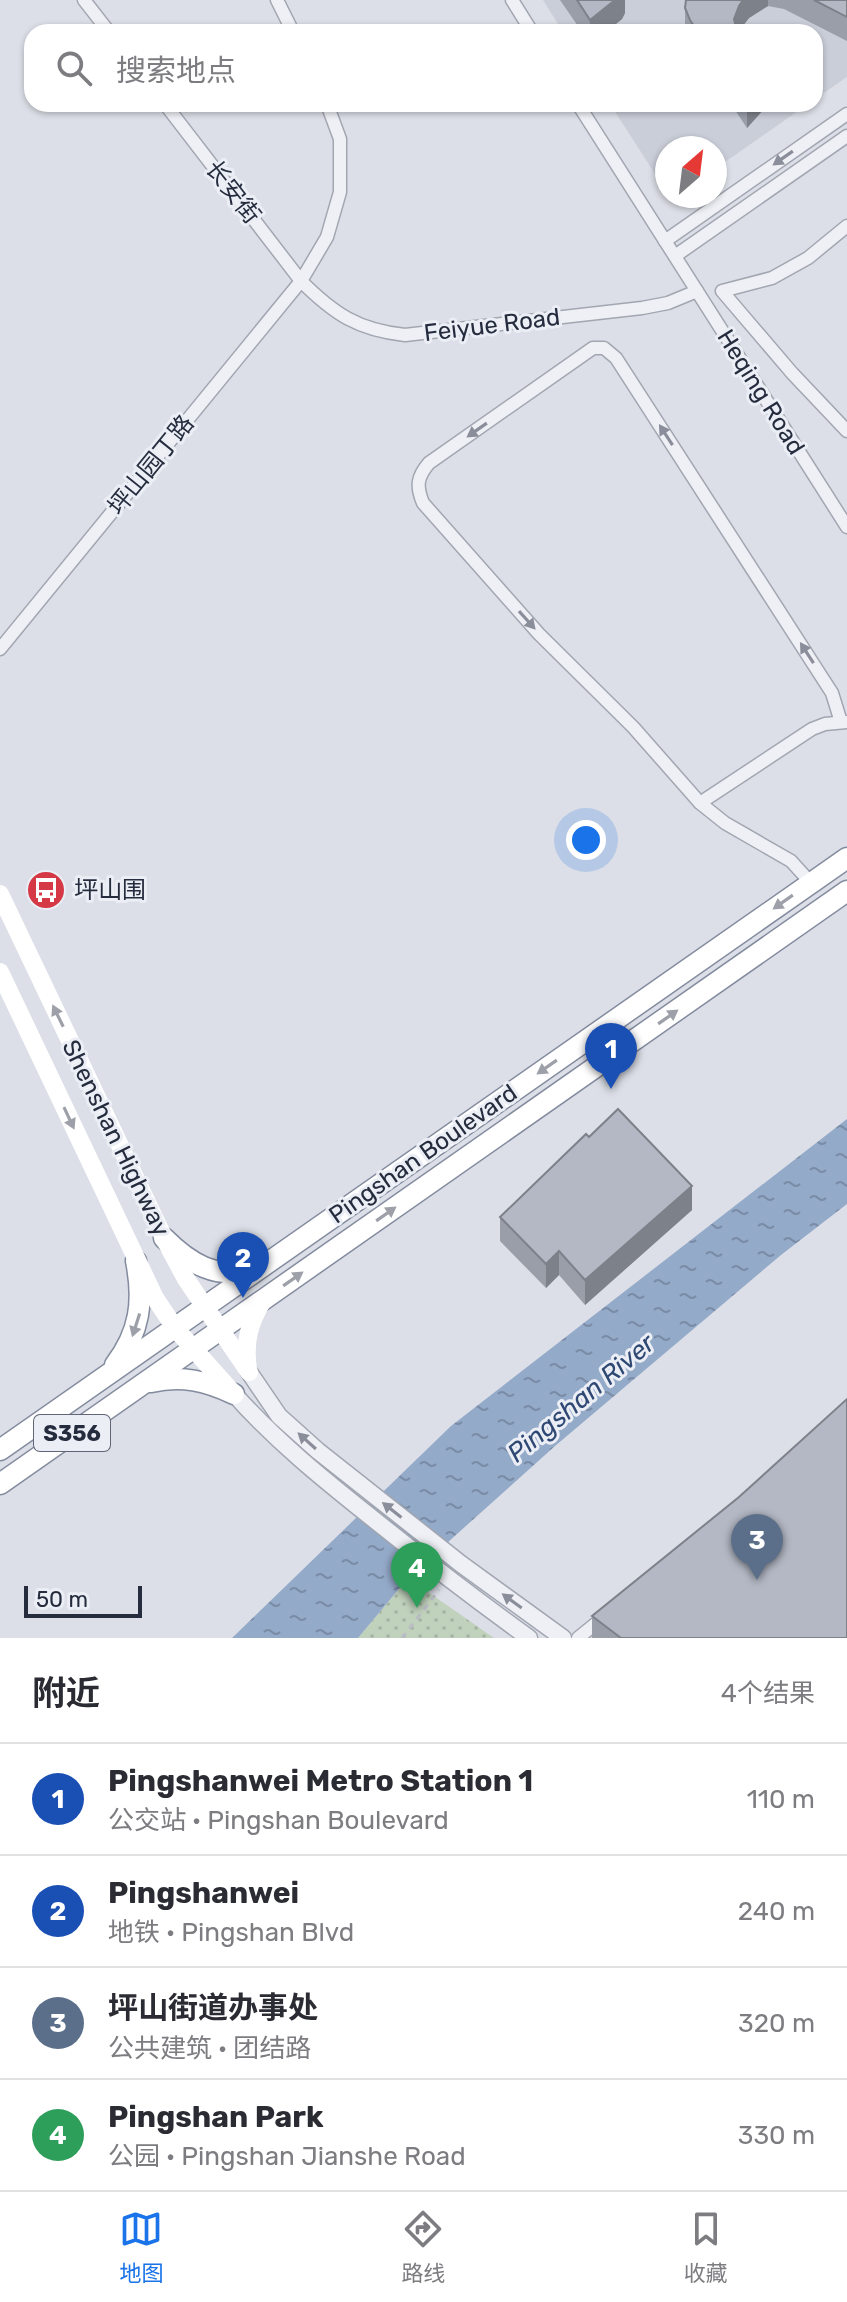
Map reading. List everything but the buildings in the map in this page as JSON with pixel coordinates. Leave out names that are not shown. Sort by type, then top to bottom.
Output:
[{"type":"highway","name":"Pingshan Boulevard","points":[[0,1450],[847,858]]},
{"type":"highway","name":"Pingshan Boulevard","points":[[263,1300],[847,891]]},
{"type":"highway","points":[[164,1238],[190,1261],[217,1273],[242,1272],[267,1263]]},
{"type":"highway","points":[[101,1379],[127,1348],[136,1329],[141,1297],[136,1261]]},
{"type":"highway","name":"S356","points":[[0,1484],[263,1300]]},
{"type":"highway","points":[[144,1383],[169,1378],[190,1379],[234,1394]]},
{"type":"main road","name":"Shenshan Highway","points":[[0,894],[164,1238],[204,1307],[249,1372]]},
{"type":"main road","name":"Shenshan Highway","points":[[0,972],[155,1298],[175,1328],[234,1394]]},
{"type":"main road","points":[[249,1372],[247,1337],[252,1318],[263,1300]]},
{"type":"street","points":[[84,0],[103,24]]},
{"type":"street","points":[[277,0],[289,24]]},
{"type":"street","points":[[512,0],[527,24]]},
{"type":"street","name":"长安街","points":[[171,112],[301,281]]},
{"type":"street","name":"坪山园丁路","points":[[0,649],[301,281],[327,237],[340,192],[340,139],[330,112]]},
{"type":"street","name":"Heqing Road","points":[[583,112],[847,527]]},
{"type":"street","points":[[665,241],[847,114]]},
{"type":"street","points":[[675,256],[847,136]]},
{"type":"street","points":[[847,226],[808,258],[772,278],[722,291],[847,431]]},
{"type":"street","name":"Feiyue Road","points":[[301,281],[326,306],[353,323],[378,332],[405,335],[642,308],[668,303],[697,291]]},
{"type":"street","points":[[700,803],[812,729],[844,722],[832,693],[616,358],[604,348],[593,348],[429,463],[420,473],[417,489],[423,503],[539,634],[633,727],[700,803],[725,823],[791,861],[811,883]]},
{"type":"street","points":[[249,1372],[279,1416],[367,1491],[563,1638]]},
{"type":"street","points":[[234,1394],[266,1430],[355,1505],[529,1638]]},
{"type":"street","points":[[578,1638],[615,1608]]},
{"type":"path","points":[[402,1638],[448,1579]]},
{"type":"shaded area","points":[[543,0],[847,0],[847,77],[823,94],[823,24],[558,24]]},
{"type":"shaded area","points":[[615,112],[797,112],[727,161],[727,136],[655,136],[655,174]]},
{"type":"green space","points":[[408,1578],[494,1638],[358,1638]]},
{"type":"water","name":"Pingshan River","points":[[847,1119],[847,1204],[781,1255],[555,1446],[408,1578],[358,1638],[232,1638],[451,1426]]},
{"type":"place","name":"坪山围","points":[[46,890]]},
{"type":"place","name":"Pingshanwei Metro Station 1","points":[[611,1089]]},
{"type":"place","name":"Pingshanwei","points":[[243,1298]]},
{"type":"place","name":"坪山街道办事处","points":[[757,1580]]},
{"type":"place","name":"Pingshan Park","points":[[417,1608]]}]
